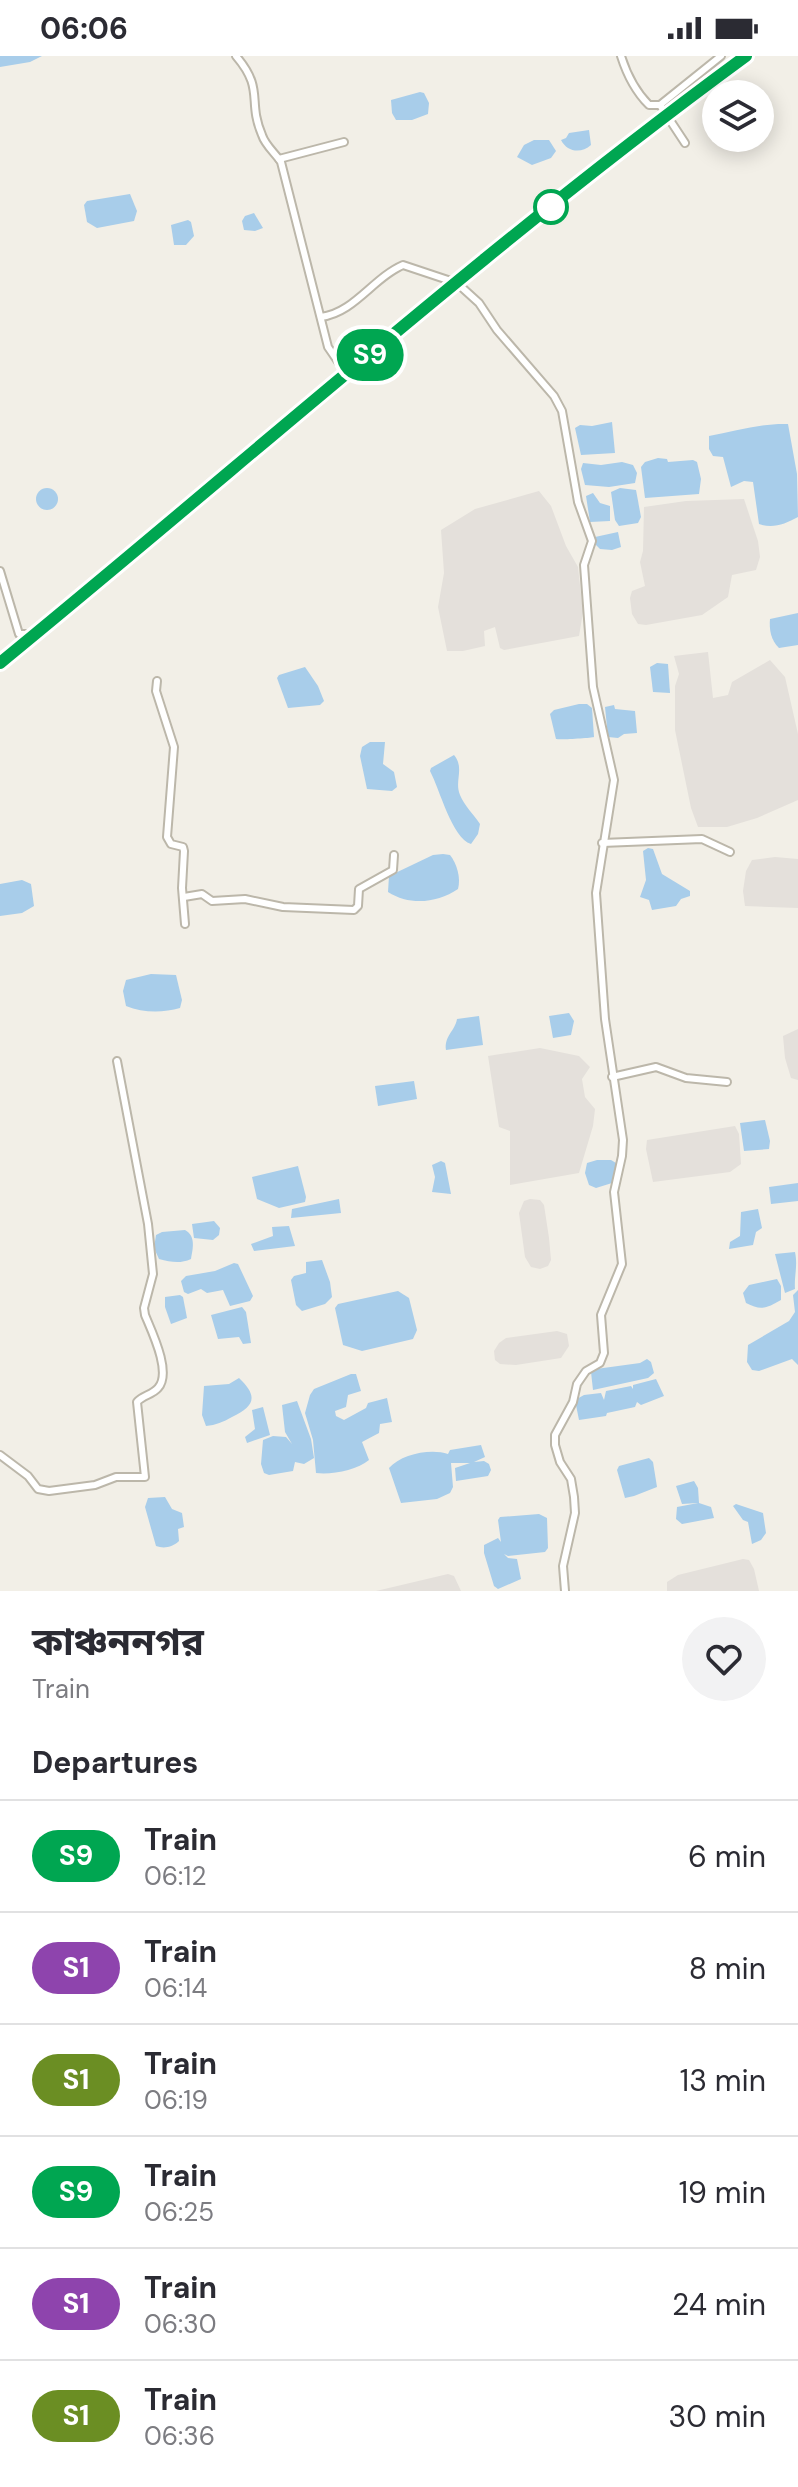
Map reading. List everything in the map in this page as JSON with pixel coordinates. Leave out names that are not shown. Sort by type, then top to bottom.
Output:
[{"type":"street","points":[[236,56],[250,73],[263,139],[279,159],[292,198],[333,357],[339,363],[353,364]]},
{"type":"street","points":[[621,56],[631,83],[649,105],[660,105],[721,56]]},
{"type":"street","points":[[660,105],[685,143]]},
{"type":"street","points":[[279,159],[344,142]]},
{"type":"street","points":[[321,317],[337,313],[387,272],[403,265],[457,283],[479,303],[497,330],[554,396],[562,411],[578,502],[592,541],[584,565],[593,687],[614,780],[596,893],[597,936],[612,1077],[623,1140],[614,1192],[622,1264],[601,1315],[604,1353],[600,1363],[586,1371],[577,1384],[573,1402],[555,1435],[560,1462],[571,1479],[574,1497],[575,1513],[563,1566],[565,1591]]},
{"type":"street","points":[[0,571],[19,634],[27,634]]},
{"type":"street","points":[[157,681],[156,691],[174,747],[167,837],[171,844],[183,847],[184,851],[182,888],[185,924]]},
{"type":"street","points":[[602,843],[702,839],[730,852]]},
{"type":"street","points":[[184,897],[202,894],[212,901],[245,899],[283,907],[354,910],[358,906],[359,889],[393,870],[394,855]]},
{"type":"street","points":[[0,1455],[28,1476],[38,1489],[49,1491],[95,1485],[116,1477],[145,1477],[137,1402],[161,1385],[164,1373],[145,1315],[153,1274],[148,1224],[117,1061]]},
{"type":"street","points":[[612,1077],[656,1067],[686,1078],[727,1082]]},
{"type":"shaded area","points":[[539,491],[551,506],[566,546],[578,567],[583,612],[579,636],[504,650],[500,648],[495,627],[484,631],[485,646],[447,651],[438,607],[444,573],[441,530],[475,509]]},
{"type":"shaded area","points":[[744,499],[758,541],[760,557],[756,570],[732,575],[728,597],[702,615],[638,624],[632,614],[630,598],[632,591],[645,586],[640,562],[644,507],[686,501]]},
{"type":"shaded area","points":[[708,652],[713,698],[728,695],[732,682],[770,660],[785,677],[798,734],[798,800],[727,827],[698,827],[691,808],[675,730],[675,686],[679,674],[674,656]]},
{"type":"shaded area","points":[[775,857],[798,859],[798,908],[745,906],[743,891],[746,871],[752,860]]},
{"type":"shaded area","points":[[798,1029],[798,1080],[791,1078],[783,1036]]},
{"type":"shaded area","points":[[540,1048],[579,1056],[590,1067],[582,1079],[585,1097],[595,1109],[593,1126],[579,1173],[510,1185],[510,1131],[499,1127],[488,1056]]},
{"type":"shaded area","points":[[735,1126],[739,1134],[741,1164],[730,1172],[653,1182],[647,1140]]},
{"type":"shaded area","points":[[540,1200],[544,1205],[549,1238],[551,1260],[548,1266],[540,1269],[531,1267],[525,1257],[519,1213],[524,1201]]},
{"type":"shaded area","points":[[557,1331],[567,1334],[569,1346],[561,1358],[516,1365],[500,1364],[495,1360],[494,1351],[506,1338]]},
{"type":"shaded area","points":[[749,1560],[754,1569],[759,1591],[667,1591],[667,1582],[678,1575]]},
{"type":"shaded area","points":[[448,1574],[454,1576],[461,1591],[376,1591]]},
{"type":"water","points":[[0,56],[42,56],[30,62],[0,67]]},
{"type":"water","points":[[424,93],[429,103],[428,114],[412,120],[396,120],[391,100]]},
{"type":"water","points":[[589,130],[591,145],[583,150],[570,149],[561,140],[569,133]]},
{"type":"water","points":[[534,140],[549,140],[556,151],[551,158],[532,165],[517,157],[524,145]]},
{"type":"water","points":[[130,194],[137,211],[134,221],[97,228],[87,222],[84,205],[87,201]]},
{"type":"water","points":[[254,213],[263,228],[244,230],[242,221],[245,216]]},
{"type":"water","points":[[188,220],[194,236],[186,245],[174,245],[171,225]]},
{"type":"water","points":[[612,422],[615,453],[581,455],[575,428]]},
{"type":"water","points":[[788,424],[797,474],[798,517],[779,525],[759,524],[753,482],[744,481],[731,487],[723,457],[713,456],[709,449],[709,436],[758,426]]},
{"type":"water","points":[[667,459],[668,462],[697,462],[701,479],[699,494],[645,498],[641,467],[645,462]]},
{"type":"water","points":[[622,462],[633,465],[637,473],[635,483],[609,487],[585,485],[581,469],[583,463],[601,465]]},
{"type":"water","points":[[47,488],[55,491],[58,499],[55,507],[47,510],[39,507],[36,499],[39,491]]},
{"type":"water","points":[[620,488],[636,490],[641,517],[638,523],[619,526],[615,520],[611,492]]},
{"type":"water","points":[[593,493],[600,503],[610,506],[610,521],[590,522],[586,496]]},
{"type":"water","points":[[618,532],[621,547],[600,549],[594,543],[595,537]]},
{"type":"water","points":[[798,613],[798,645],[779,648],[771,635],[770,619]]},
{"type":"water","points":[[657,663],[668,664],[670,693],[653,692],[650,667]]},
{"type":"water","points":[[305,667],[324,701],[320,705],[288,708],[277,678]]},
{"type":"water","points":[[579,704],[592,708],[594,737],[556,739],[550,714],[554,710]]},
{"type":"water","points":[[614,705],[615,709],[635,711],[637,733],[608,737],[605,707]]},
{"type":"water","points":[[370,742],[385,742],[383,764],[394,772],[397,787],[392,791],[367,789],[360,756],[362,747]]},
{"type":"water","points":[[454,755],[459,765],[460,795],[480,824],[471,844],[464,840],[452,823],[430,771]]},
{"type":"water","points":[[653,849],[662,874],[690,891],[690,896],[681,899],[676,906],[652,910],[649,900],[640,897],[646,880],[643,851]]},
{"type":"water","points":[[433,855],[450,855],[455,863],[459,876],[458,889],[423,901],[405,899],[388,892],[389,876]]},
{"type":"water","points":[[22,880],[31,884],[34,906],[22,913],[0,916],[0,884]]},
{"type":"water","points":[[151,974],[176,975],[182,1000],[180,1008],[153,1012],[126,1006],[123,991],[126,980]]},
{"type":"water","points":[[569,1013],[574,1021],[571,1035],[553,1038],[549,1016]]},
{"type":"water","points":[[479,1016],[483,1045],[446,1050],[457,1019]]},
{"type":"water","points":[[414,1081],[417,1099],[378,1106],[375,1086]]},
{"type":"water","points":[[765,1120],[769,1149],[744,1151],[740,1123]]},
{"type":"water","points":[[597,1160],[616,1163],[612,1183],[596,1188],[589,1185],[585,1173],[587,1163]]},
{"type":"water","points":[[441,1161],[445,1163],[451,1194],[432,1192],[435,1177],[432,1165]]},
{"type":"water","points":[[298,1166],[305,1202],[279,1208],[257,1199],[252,1177]]},
{"type":"water","points":[[798,1183],[798,1201],[771,1204],[769,1187]]},
{"type":"water","points":[[339,1199],[341,1213],[291,1218],[292,1209]]},
{"type":"water","points":[[758,1209],[762,1228],[756,1232],[753,1245],[729,1249],[730,1242],[740,1236],[741,1212]]},
{"type":"water","points":[[214,1221],[220,1228],[219,1235],[213,1240],[194,1238],[192,1224]]},
{"type":"water","points":[[289,1226],[295,1246],[254,1251],[251,1244],[273,1236],[272,1227]]},
{"type":"water","points":[[185,1230],[192,1239],[191,1259],[175,1262],[159,1259],[154,1248],[156,1235]]},
{"type":"water","points":[[795,1252],[795,1289],[785,1293],[775,1254]]},
{"type":"water","points":[[322,1260],[332,1297],[325,1304],[302,1311],[296,1305],[291,1280],[306,1273],[306,1262]]},
{"type":"water","points":[[238,1264],[253,1296],[250,1301],[230,1306],[223,1290],[184,1292],[181,1281],[186,1276],[215,1271]]},
{"type":"water","points":[[777,1279],[781,1286],[781,1300],[764,1308],[746,1303],[743,1293],[749,1285]]},
{"type":"water","points":[[798,1290],[798,1365],[792,1359],[759,1371],[752,1370],[747,1362],[748,1345],[789,1321],[795,1312],[793,1295]]},
{"type":"water","points":[[398,1291],[409,1298],[417,1330],[413,1339],[362,1351],[343,1345],[335,1308],[338,1304]]},
{"type":"water","points":[[180,1295],[187,1318],[171,1324],[165,1297]]},
{"type":"water","points":[[242,1307],[246,1312],[251,1343],[243,1344],[239,1337],[218,1339],[211,1315]]},
{"type":"water","points":[[647,1359],[654,1373],[648,1378],[593,1390],[591,1372],[596,1369],[640,1363]]},
{"type":"water","points":[[356,1374],[361,1391],[348,1395],[346,1407],[335,1411],[336,1416],[344,1420],[366,1408],[368,1403],[387,1398],[392,1422],[380,1424],[379,1433],[362,1442],[369,1460],[364,1464],[344,1471],[316,1473],[313,1440],[305,1413],[310,1395],[314,1389]]},
{"type":"water","points":[[239,1378],[251,1396],[249,1405],[226,1420],[206,1426],[202,1415],[204,1386],[229,1384]]},
{"type":"water","points":[[656,1379],[664,1396],[641,1405],[637,1402],[635,1407],[607,1413],[606,1416],[579,1420],[575,1400],[584,1395],[601,1393],[604,1400],[606,1391],[631,1386],[633,1389],[633,1385]]},
{"type":"water","points":[[297,1401],[311,1439],[314,1458],[304,1464],[295,1462],[293,1471],[264,1473],[261,1464],[263,1440],[273,1436],[286,1437],[292,1444],[285,1432],[282,1405]]},
{"type":"water","points":[[263,1407],[270,1435],[247,1443],[245,1437],[255,1429],[252,1410]]},
{"type":"water","points":[[481,1445],[485,1457],[474,1462],[489,1464],[491,1470],[488,1476],[456,1481],[455,1468],[470,1463],[451,1463],[453,1487],[450,1493],[437,1499],[401,1503],[389,1468],[394,1463],[417,1454],[448,1454],[450,1450]]},
{"type":"water","points":[[649,1458],[653,1462],[657,1487],[625,1498],[617,1470],[619,1466]]},
{"type":"water","points":[[694,1481],[699,1503],[711,1507],[714,1518],[682,1524],[676,1519],[677,1507],[698,1503],[682,1504],[676,1486]]},
{"type":"water","points":[[165,1497],[172,1509],[182,1513],[184,1527],[178,1529],[179,1541],[162,1547],[156,1546],[145,1507],[148,1498]]},
{"type":"water","points":[[736,1504],[763,1513],[766,1533],[761,1540],[752,1544],[748,1522],[733,1506]]},
{"type":"water","points":[[539,1514],[547,1518],[548,1548],[545,1552],[504,1554],[508,1558],[517,1559],[521,1579],[498,1589],[494,1586],[484,1545],[498,1538],[501,1542],[500,1517]]},
{"type":"railway","points":[[0,663],[555,202],[746,56]]},
{"type":"train","name":"S9","points":[[0,663],[457,283],[666,114],[746,56]]}]
